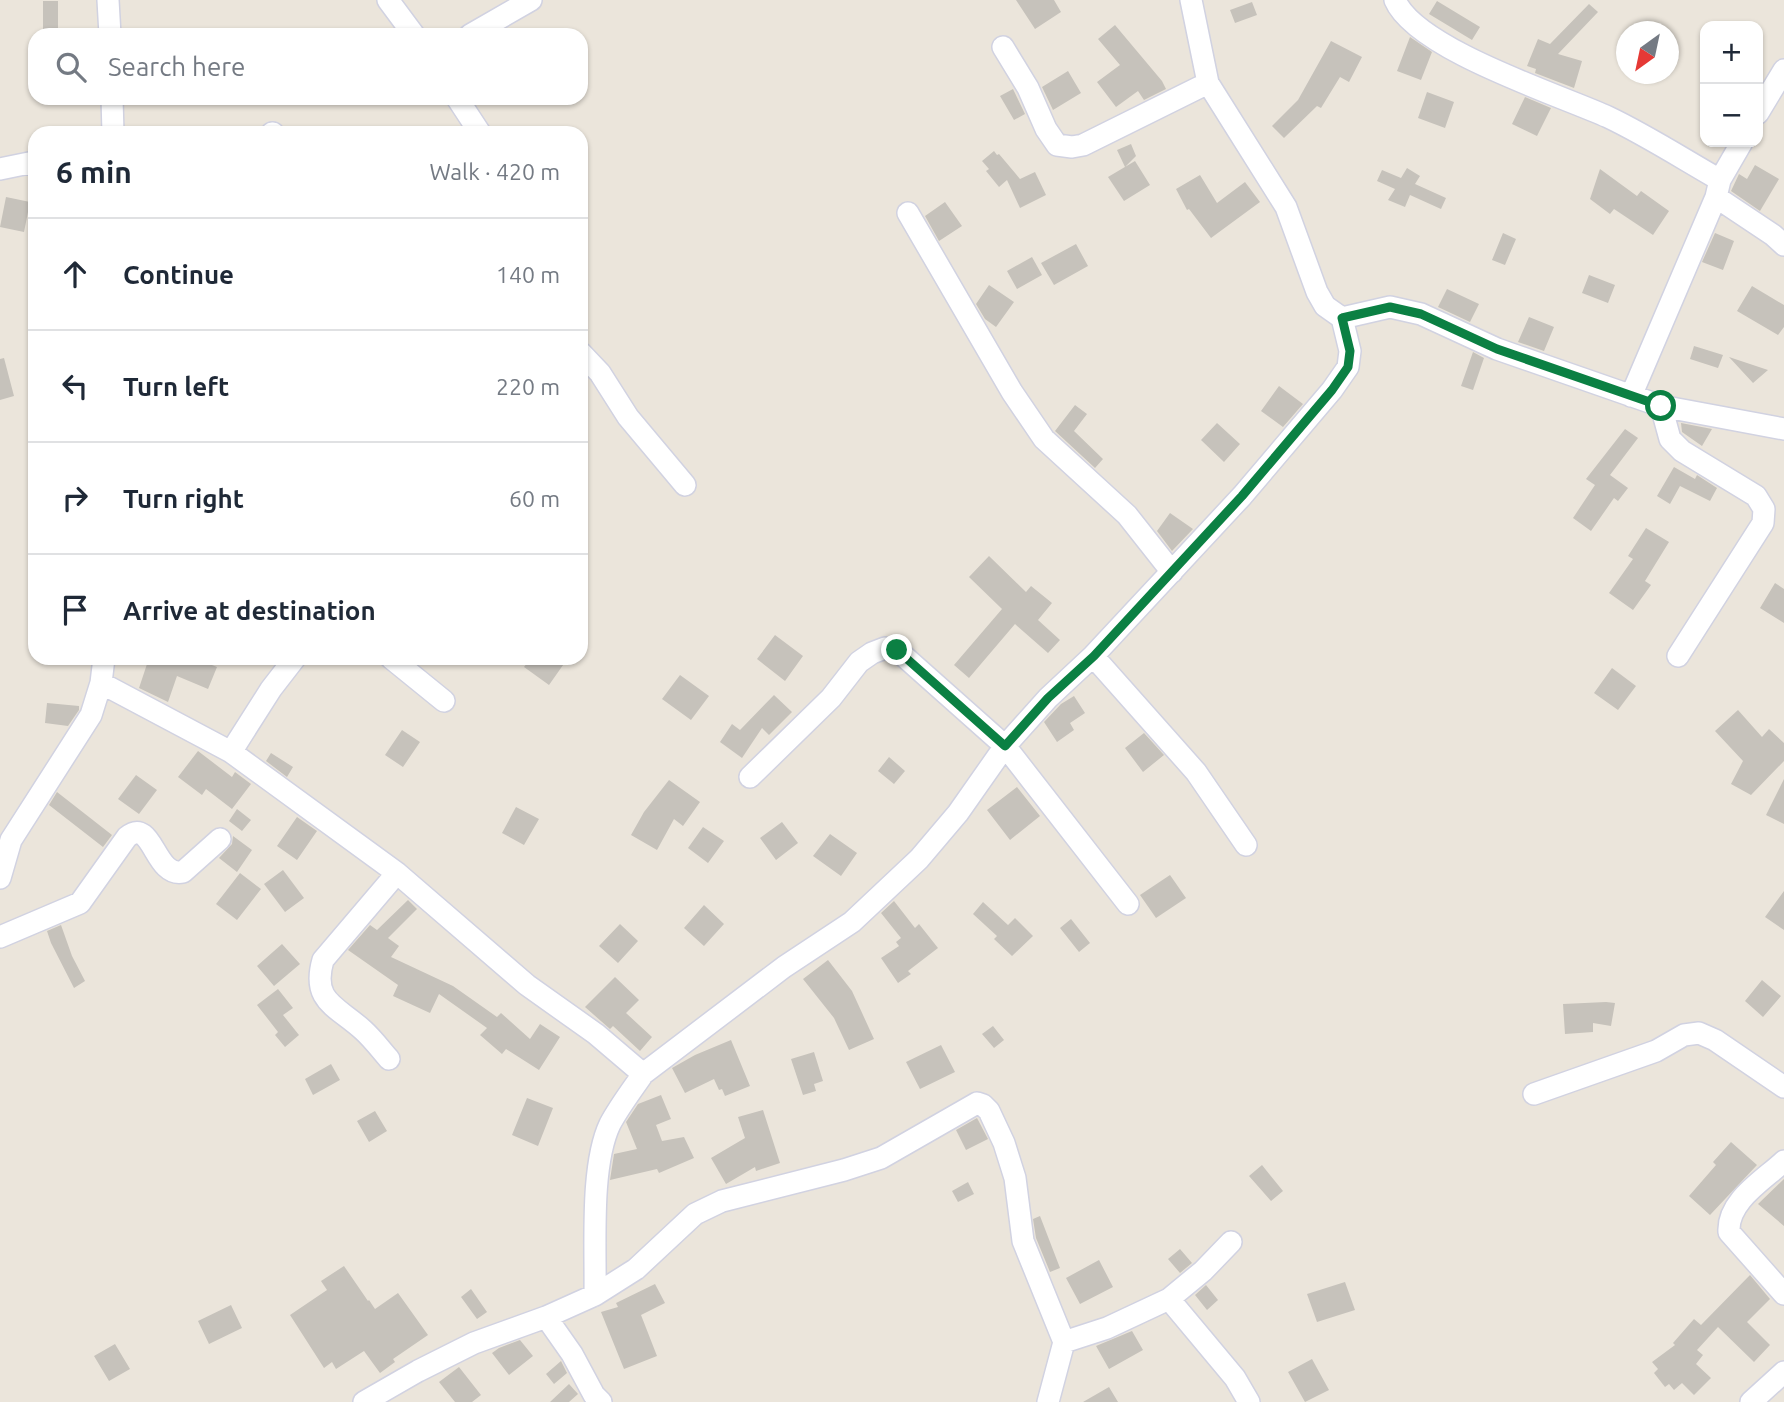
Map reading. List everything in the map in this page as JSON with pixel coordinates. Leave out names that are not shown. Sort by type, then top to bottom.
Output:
[{"type":"street","points":[[108,0],[110,28]]},
{"type":"street","points":[[388,0],[409,28]]},
{"type":"street","points":[[482,28],[531,0]]},
{"type":"street","points":[[595,1295],[597,1181],[601,1151],[610,1124],[643,1074],[784,967],[852,922],[919,859],[958,813],[1005,746],[1048,698],[1094,656],[1251,485],[1332,390],[1348,367],[1350,351],[1342,318],[1325,306],[1317,292],[1286,207],[1208,83],[1191,0]]},
{"type":"street","points":[[1395,0],[1412,23],[1468,58],[1610,118],[1718,188],[1784,244]]},
{"type":"street","points":[[1003,47],[1028,88],[1046,129],[1058,145],[1083,145],[1208,83]]},
{"type":"street","points":[[1763,108],[1778,94],[1784,70]]},
{"type":"street","points":[[112,105],[113,126]]},
{"type":"street","points":[[462,105],[475,126]]},
{"type":"street","points":[[1631,396],[1718,188],[1739,147]]},
{"type":"street","points":[[0,169],[28,163]]},
{"type":"street","points":[[908,213],[1012,392],[1044,439],[1127,515],[1172,572]]},
{"type":"street","points":[[1342,318],[1390,307],[1421,314],[1497,349],[1661,406],[1784,429]]},
{"type":"street","points":[[588,360],[600,373],[628,417],[685,485]]},
{"type":"street","points":[[1661,406],[1670,439],[1682,451],[1756,496],[1764,509],[1763,523],[1678,656]]},
{"type":"street","points":[[750,777],[831,698],[859,662],[885,648],[897,650],[1005,746],[1128,904]]},
{"type":"street","points":[[1094,656],[1196,772],[1246,845]]},
{"type":"street","points":[[0,878],[5,834],[91,715],[102,683],[103,665]]},
{"type":"street","points":[[231,752],[290,665]]},
{"type":"street","points":[[400,665],[444,701]]},
{"type":"street","points":[[102,683],[231,752],[397,873],[527,985],[596,1034],[643,1074]]},
{"type":"street","points":[[0,937],[80,904],[127,837],[134,832],[146,836],[167,870],[176,874],[183,872],[220,839]]},
{"type":"street","points":[[390,1059],[364,1030],[335,1008],[322,991],[318,978],[323,960],[397,873]]},
{"type":"street","points":[[1534,1094],[1656,1051],[1684,1035],[1699,1033],[1714,1040],[1784,1087]]},
{"type":"street","points":[[364,1402],[474,1343],[546,1317],[595,1295],[636,1269],[695,1214],[722,1201],[845,1170],[881,1158],[977,1103],[984,1105],[989,1111],[1004,1143],[1016,1178],[1023,1241],[1064,1342],[1048,1402]]},
{"type":"street","points":[[1784,1161],[1738,1202],[1729,1223],[1730,1232],[1784,1294]]},
{"type":"street","points":[[1064,1342],[1107,1328],[1169,1299],[1203,1271],[1231,1242]]},
{"type":"street","points":[[1169,1299],[1234,1378],[1249,1402]]},
{"type":"street","points":[[546,1317],[601,1402]]},
{"type":"street","points":[[1751,1402],[1784,1372]]},
{"type":"building","points":[[1016,0],[1054,0],[1061,12],[1035,29]]},
{"type":"building","points":[[43,1],[58,1],[58,28],[43,28]]},
{"type":"building","points":[[1437,1],[1480,27],[1472,40],[1429,14]]},
{"type":"building","points":[[1252,2],[1257,15],[1235,23],[1230,10]]},
{"type":"building","points":[[1589,4],[1598,12],[1558,54],[1582,61],[1574,88],[1535,73],[1536,69],[1527,66],[1538,39],[1550,44]]},
{"type":"building","points":[[1115,25],[1166,89],[1144,100],[1138,91],[1116,107],[1097,82],[1120,65],[1098,39]]},
{"type":"building","points":[[1410,37],[1432,52],[1421,80],[1397,71]]},
{"type":"building","points":[[1331,41],[1362,57],[1349,82],[1340,77],[1321,108],[1317,106],[1284,138],[1272,126],[1298,100]]},
{"type":"building","points":[[1068,71],[1081,93],[1053,110],[1042,87]]},
{"type":"building","points":[[1013,89],[1025,114],[1014,120],[1000,96]]},
{"type":"building","points":[[1427,92],[1454,102],[1445,128],[1418,118]]},
{"type":"building","points":[[1525,97],[1551,108],[1537,136],[1512,124]]},
{"type":"building","points":[[1131,144],[1136,156],[1125,167],[1117,150]]},
{"type":"building","points":[[994,151],[1020,179],[1035,172],[1046,195],[1020,208],[1007,180],[999,187],[986,171],[989,169],[982,161]]},
{"type":"building","points":[[1135,161],[1150,185],[1124,201],[1108,177]]},
{"type":"building","points":[[1755,165],[1779,179],[1760,211],[1731,191],[1739,174],[1747,179]]},
{"type":"building","points":[[1407,168],[1420,176],[1415,184],[1446,198],[1441,209],[1410,195],[1405,207],[1388,200],[1395,189],[1377,181],[1382,170],[1401,178]]},
{"type":"building","points":[[1600,169],[1637,196],[1641,191],[1669,211],[1653,235],[1614,209],[1610,214],[1590,199]]},
{"type":"building","points":[[1200,175],[1217,203],[1245,182],[1260,202],[1211,238],[1189,209],[1187,210],[1176,189]]},
{"type":"building","points":[[6,197],[28,202],[24,232],[0,227]]},
{"type":"building","points":[[945,202],[962,226],[939,241],[925,216]]},
{"type":"building","points":[[1503,233],[1516,239],[1505,265],[1492,260]]},
{"type":"building","points":[[1715,233],[1734,241],[1723,270],[1702,262]]},
{"type":"building","points":[[1076,244],[1088,266],[1054,285],[1041,263]]},
{"type":"building","points":[[1032,257],[1042,275],[1017,289],[1007,271]]},
{"type":"building","points":[[1589,275],[1615,285],[1608,303],[1582,293]]},
{"type":"building","points":[[989,285],[1014,302],[996,327],[985,319],[976,304]]},
{"type":"building","points":[[1752,286],[1784,305],[1784,327],[1778,335],[1737,311]]},
{"type":"building","points":[[1447,289],[1479,304],[1470,322],[1438,307]]},
{"type":"building","points":[[1529,317],[1554,327],[1544,351],[1518,342]]},
{"type":"building","points":[[1694,346],[1723,355],[1718,368],[1690,359]]},
{"type":"building","points":[[1473,352],[1484,358],[1473,390],[1461,386]]},
{"type":"building","points":[[1729,357],[1768,370],[1753,383]]},
{"type":"building","points":[[4,358],[14,396],[0,400],[0,359]]},
{"type":"building","points":[[1279,386],[1303,404],[1283,427],[1261,411]]},
{"type":"building","points":[[1075,405],[1087,414],[1074,431],[1103,459],[1095,468],[1055,431]]},
{"type":"building","points":[[1217,423],[1240,444],[1224,462],[1201,440]]},
{"type":"building","points":[[1681,423],[1712,429],[1702,446],[1682,432]]},
{"type":"building","points":[[1625,429],[1638,438],[1610,475],[1628,488],[1618,501],[1614,498],[1591,531],[1573,518],[1595,485],[1586,479]]},
{"type":"building","points":[[1674,467],[1695,479],[1697,475],[1717,488],[1710,501],[1680,486],[1670,504],[1657,496]]},
{"type":"building","points":[[1170,513],[1193,529],[1172,551],[1157,531]]},
{"type":"building","points":[[1646,528],[1669,542],[1645,581],[1651,585],[1633,610],[1609,593],[1633,559],[1628,556]]},
{"type":"building","points":[[989,556],[1026,592],[1031,586],[1052,603],[1038,620],[1060,640],[1048,653],[1015,624],[969,678],[954,665],[1002,609],[969,577]]},
{"type":"building","points":[[1775,583],[1784,589],[1784,623],[1760,608]]},
{"type":"building","points":[[775,635],[803,656],[785,681],[757,659]]},
{"type":"building","points":[[147,665],[217,667],[208,689],[177,676],[168,702],[139,688]]},
{"type":"building","points":[[526,665],[563,665],[549,685],[524,667]]},
{"type":"building","points":[[1612,668],[1636,686],[1618,710],[1594,693]]},
{"type":"building","points":[[680,675],[709,696],[691,720],[662,699]]},
{"type":"building","points":[[774,695],[792,712],[769,735],[762,728],[742,758],[720,742],[732,724],[740,730]]},
{"type":"building","points":[[1074,696],[1085,713],[1070,723],[1074,730],[1057,742],[1044,722],[1061,704]]},
{"type":"building","points":[[47,703],[79,706],[79,710],[68,726],[45,723]]},
{"type":"building","points":[[1738,710],[1762,737],[1769,729],[1784,743],[1784,761],[1751,795],[1731,784],[1743,761],[1715,731]]},
{"type":"building","points":[[402,730],[420,742],[403,767],[385,755]]},
{"type":"building","points":[[1144,733],[1164,755],[1143,772],[1125,748]]},
{"type":"building","points":[[198,751],[232,777],[235,772],[251,784],[232,809],[206,789],[202,795],[178,777]]},
{"type":"building","points":[[271,753],[293,767],[287,777],[266,761]]},
{"type":"building","points":[[889,757],[905,771],[894,784],[878,771]]},
{"type":"building","points":[[136,775],[157,790],[139,814],[118,799]]},
{"type":"building","points":[[1784,779],[1784,824],[1766,815]]},
{"type":"building","points":[[669,780],[700,802],[683,826],[674,819],[657,850],[631,835],[644,812]]},
{"type":"building","points":[[1017,787],[1040,816],[1010,840],[987,810]]},
{"type":"building","points":[[57,792],[112,835],[103,847],[49,805]]},
{"type":"building","points":[[516,807],[539,819],[524,845],[502,833]]},
{"type":"building","points":[[237,809],[251,820],[242,831],[229,821]]},
{"type":"building","points":[[297,817],[317,831],[297,860],[277,846]]},
{"type":"building","points":[[782,822],[798,843],[776,860],[760,838]]},
{"type":"building","points":[[703,827],[724,841],[708,863],[688,848]]},
{"type":"building","points":[[830,834],[857,853],[841,876],[813,856]]},
{"type":"building","points":[[233,836],[252,850],[237,872],[219,858],[232,844]]},
{"type":"building","points":[[283,870],[304,898],[285,912],[264,884]]},
{"type":"building","points":[[240,873],[261,889],[237,920],[216,904]]},
{"type":"building","points":[[1170,875],[1186,898],[1156,918],[1140,895]]},
{"type":"building","points":[[1784,891],[1784,930],[1765,917]]},
{"type":"building","points":[[408,900],[417,909],[388,938],[399,946],[391,957],[453,986],[497,1017],[501,1013],[530,1039],[540,1024],[560,1037],[539,1070],[506,1049],[502,1054],[480,1035],[487,1028],[439,994],[430,1013],[393,996],[398,985],[348,950],[370,925],[377,930]]},
{"type":"building","points":[[894,901],[915,928],[919,924],[938,948],[908,971],[911,974],[898,983],[881,958],[899,946],[896,942],[901,938],[881,913]]},
{"type":"building","points":[[983,902],[1008,925],[1015,918],[1033,936],[1012,956],[994,939],[997,936],[973,914]]},
{"type":"building","points":[[704,905],[724,924],[704,946],[684,928]]},
{"type":"building","points":[[1071,919],[1090,943],[1079,952],[1060,928]]},
{"type":"building","points":[[620,924],[638,941],[618,963],[599,946]]},
{"type":"building","points":[[61,925],[72,956],[85,981],[74,988],[47,931]]},
{"type":"building","points":[[282,944],[300,964],[274,986],[257,966]]},
{"type":"building","points":[[828,960],[852,991],[874,1039],[849,1050],[834,1018],[803,979]]},
{"type":"building","points":[[615,977],[639,1000],[626,1013],[652,1037],[640,1051],[613,1026],[610,1029],[585,1007]]},
{"type":"building","points":[[1762,980],[1781,996],[1763,1017],[1745,1001]]},
{"type":"building","points":[[278,989],[293,1008],[283,1015],[299,1035],[285,1047],[275,1035],[278,1032],[257,1005]]},
{"type":"building","points":[[1615,1003],[1611,1026],[1593,1023],[1593,1032],[1565,1034],[1563,1004]]},
{"type":"building","points":[[993,1026],[1004,1040],[994,1048],[982,1034]]},
{"type":"building","points":[[731,1040],[750,1086],[725,1096],[714,1079],[685,1093],[672,1068]]},
{"type":"building","points":[[941,1045],[955,1072],[920,1089],[906,1062]]},
{"type":"building","points":[[814,1052],[823,1081],[814,1084],[816,1091],[803,1095],[791,1059]]},
{"type":"building","points":[[331,1064],[340,1080],[313,1095],[305,1079]]},
{"type":"building","points":[[661,1095],[671,1119],[656,1125],[662,1141],[684,1137],[694,1158],[659,1173],[657,1169],[610,1180],[614,1154],[637,1149],[626,1122],[638,1104]]},
{"type":"building","points":[[527,1098],[553,1108],[538,1146],[512,1135]]},
{"type":"building","points":[[763,1110],[780,1163],[756,1171],[755,1167],[726,1184],[711,1158],[745,1138],[738,1117]]},
{"type":"building","points":[[375,1111],[387,1131],[369,1142],[357,1121]]},
{"type":"building","points":[[977,1118],[988,1139],[966,1150],[956,1130]]},
{"type":"building","points":[[1731,1142],[1757,1165],[1710,1215],[1689,1196],[1716,1165],[1713,1162]]},
{"type":"building","points":[[1262,1165],[1283,1191],[1271,1201],[1249,1176]]},
{"type":"building","points":[[1784,1179],[1784,1226],[1758,1204]]},
{"type":"building","points":[[968,1182],[974,1194],[958,1202],[952,1191]]},
{"type":"building","points":[[1040,1216],[1060,1268],[1050,1272],[1036,1238],[1033,1219]]},
{"type":"building","points":[[1180,1249],[1192,1263],[1180,1273],[1168,1259]]},
{"type":"building","points":[[1099,1260],[1113,1287],[1080,1304],[1066,1278]]},
{"type":"building","points":[[344,1266],[375,1309],[398,1293],[428,1335],[393,1359],[395,1362],[380,1373],[364,1351],[336,1369],[332,1362],[324,1368],[290,1315],[327,1290],[321,1281]]},
{"type":"building","points":[[1750,1275],[1770,1299],[1747,1322],[1770,1345],[1754,1362],[1718,1327],[1697,1350],[1703,1355],[1696,1364],[1711,1378],[1694,1395],[1682,1383],[1674,1390],[1669,1384],[1665,1387],[1654,1373],[1658,1369],[1652,1362],[1675,1345],[1673,1343],[1694,1319],[1701,1325]]},
{"type":"building","points":[[1345,1282],[1355,1310],[1317,1322],[1307,1294]]},
{"type":"building","points":[[655,1284],[665,1303],[641,1315],[657,1356],[624,1369],[601,1312],[618,1307],[616,1303]]},
{"type":"building","points":[[1206,1285],[1218,1300],[1207,1310],[1195,1295]]},
{"type":"building","points":[[471,1289],[487,1312],[477,1319],[461,1297]]},
{"type":"building","points":[[231,1305],[242,1328],[209,1344],[198,1321]]},
{"type":"building","points":[[1132,1331],[1143,1350],[1109,1369],[1096,1346]]},
{"type":"building","points":[[520,1340],[533,1356],[509,1375],[492,1353]]},
{"type":"building","points":[[115,1344],[130,1369],[109,1381],[94,1356]]},
{"type":"building","points":[[1312,1359],[1329,1390],[1305,1402],[1288,1372]]},
{"type":"building","points":[[561,1361],[567,1373],[554,1384],[546,1374]]},
{"type":"building","points":[[459,1367],[481,1395],[472,1402],[455,1402],[439,1382]]},
{"type":"building","points":[[569,1384],[578,1394],[569,1402],[550,1402]]},
{"type":"building","points":[[1109,1387],[1118,1402],[1083,1402]]},
{"type":"route","points":[[897,650],[1005,746],[1048,698],[1094,656],[1242,496],[1332,390],[1348,367],[1350,351],[1342,318],[1390,307],[1421,314],[1497,349],[1661,406]]}]
